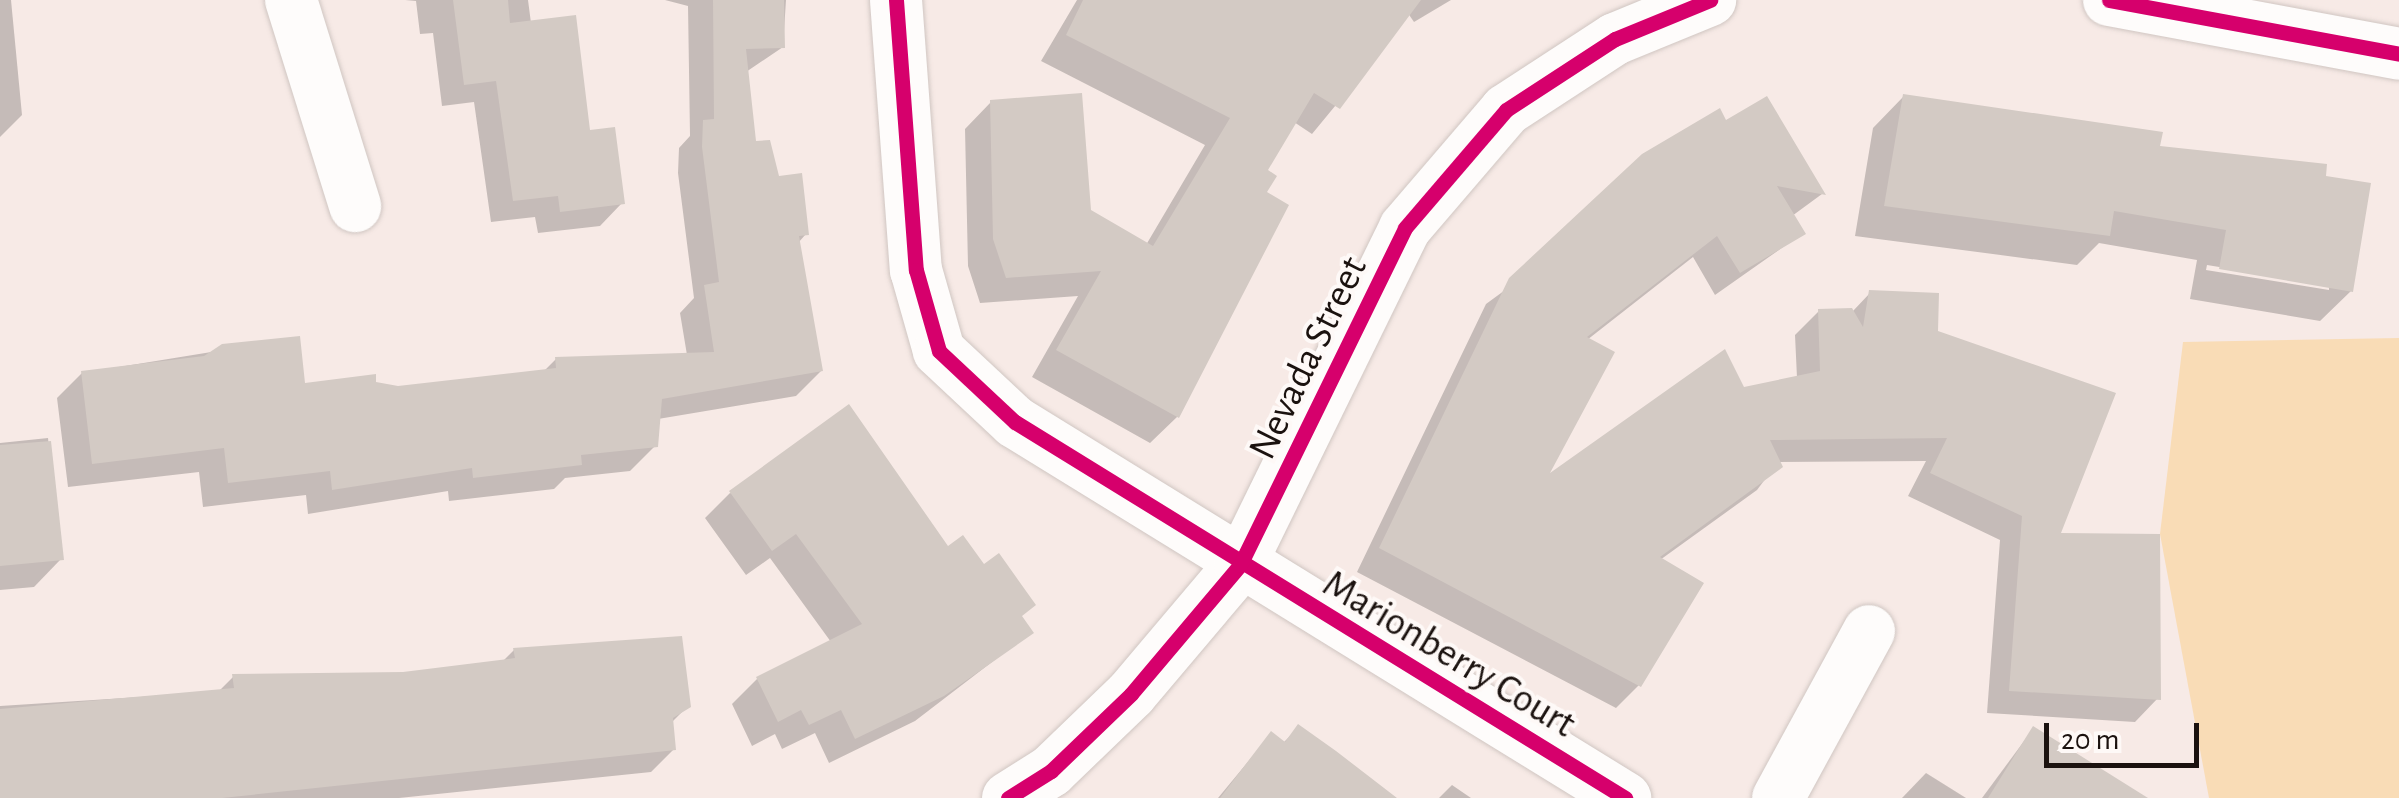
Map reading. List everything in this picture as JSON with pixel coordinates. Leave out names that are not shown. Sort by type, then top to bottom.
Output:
[{"type":"street","points":[[291,0],[355,206]]},
{"type":"street","name":"Marionberry Court","points":[[896,0],[916,270],[939,351],[1014,422],[1240,565],[1625,798]]},
{"type":"street","name":"Nevada Street","points":[[1008,798],[1052,772],[1132,694],[1240,565],[1405,228],[1506,110],[1616,39],[1710,0]]},
{"type":"street","points":[[2109,0],[2287,19],[2399,54]]},
{"type":"street","points":[[1778,798],[1869,631]]},
{"type":"shaded area","points":[[2399,338],[2399,798],[2209,798],[2160,534],[2183,342]]},
{"type":"building","points":[[453,0],[508,0],[510,23],[576,15],[590,130],[615,127],[625,204],[560,212],[558,196],[513,201],[496,81],[464,85]]},
{"type":"building","points":[[713,0],[784,0],[785,48],[746,49],[756,141],[770,140],[779,176],[802,173],[809,235],[799,236],[823,371],[662,399],[658,447],[581,455],[582,465],[473,478],[472,468],[332,490],[330,471],[228,483],[224,448],[92,464],[81,371],[204,356],[222,344],[300,336],[305,383],[376,374],[376,382],[398,386],[556,368],[555,357],[714,352],[704,285],[719,282],[702,147],[703,120],[714,119]]},
{"type":"building","points":[[1083,0],[1421,0],[1340,109],[1314,93],[1268,170],[1277,176],[1267,192],[1289,205],[1179,418],[1056,350],[1101,271],[1006,278],[993,239],[990,100],[1082,93],[1091,210],[1153,246],[1230,118],[1066,35]]},
{"type":"building","points":[[1903,94],[2163,132],[2160,146],[2327,164],[2326,176],[2371,183],[2353,292],[2219,269],[2226,230],[2114,211],[2110,236],[1884,206]]},
{"type":"building","points":[[1767,96],[1826,195],[1777,186],[1806,234],[1740,273],[1717,236],[1587,337],[1615,352],[1550,473],[1725,349],[1744,387],[1820,371],[1818,309],[1852,308],[1863,327],[1869,290],[1939,293],[1938,331],[2116,393],[2061,533],[2160,534],[2161,700],[2009,691],[2022,516],[1930,473],[1947,438],[1770,440],[1783,467],[1660,557],[1704,583],[1641,687],[1379,548],[1509,278],[1642,154],[1720,108],[1726,120]]},
{"type":"building","points":[[849,404],[948,546],[963,535],[984,564],[999,553],[1036,605],[1022,616],[1034,633],[944,696],[855,739],[841,710],[809,725],[801,710],[778,722],[756,677],[862,624],[796,534],[772,551],[729,491]]},
{"type":"building","points":[[51,441],[64,560],[0,566],[0,445]]},
{"type":"building","points":[[682,636],[691,707],[673,718],[676,750],[222,798],[0,798],[0,709],[234,688],[232,674],[403,672],[515,658],[513,648]]},
{"type":"building","points":[[1298,724],[1397,798],[1220,798],[1271,731],[1285,742]]},
{"type":"building","points":[[2033,726],[2148,798],[1988,798]]},
{"type":"cycle path","points":[[896,0],[916,270],[939,351],[1015,422],[1625,798]]},
{"type":"cycle path","points":[[1008,798],[1051,771],[1131,694],[1240,565],[1405,228],[1506,110],[1615,39],[1710,0]]},
{"type":"cycle path","points":[[2109,0],[2399,54]]}]
